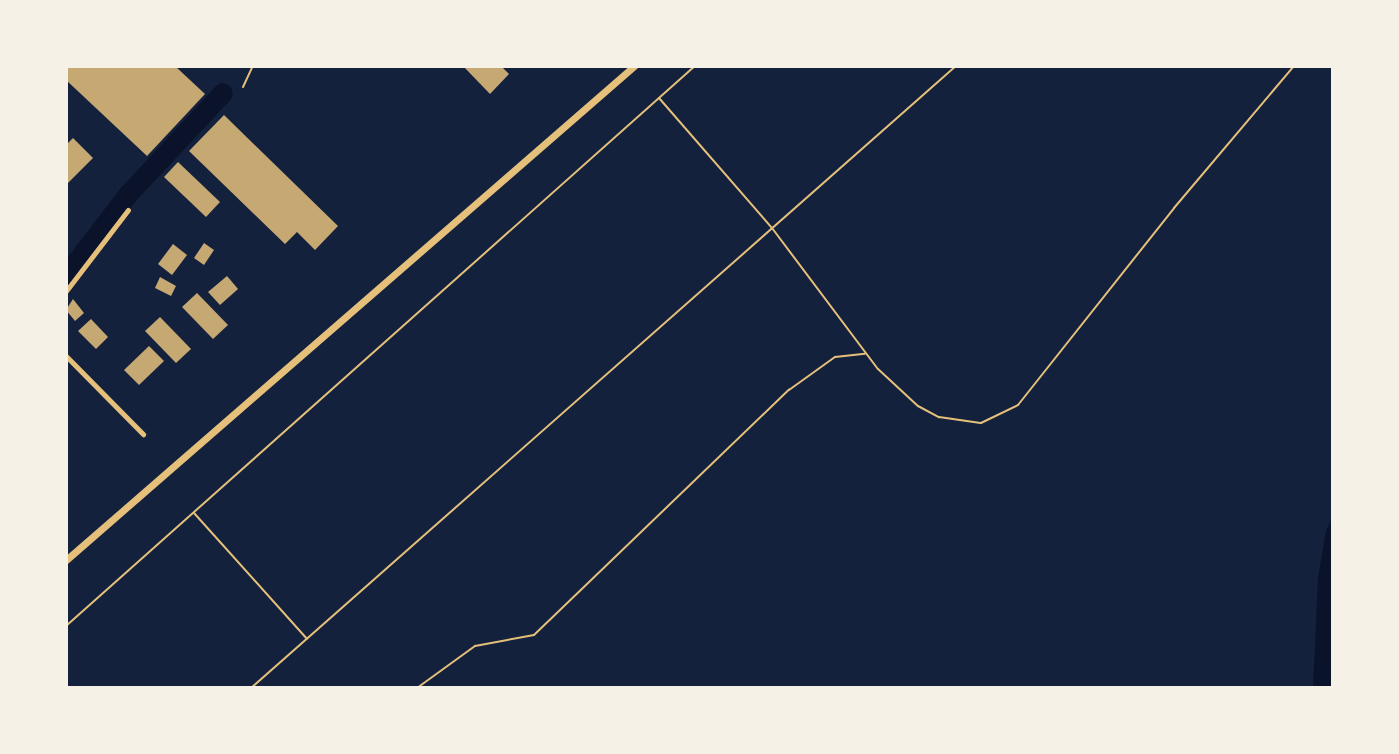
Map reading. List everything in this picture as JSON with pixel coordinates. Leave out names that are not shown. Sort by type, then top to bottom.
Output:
[{"type":"main road","points":[[66,560],[634,66]]},
{"type":"street","points":[[66,291],[128,210]]},
{"type":"street","points":[[66,356],[143,434]]},
{"type":"lane","points":[[66,626],[695,66]]},
{"type":"lane","points":[[251,688],[956,66]]},
{"type":"lane","points":[[659,98],[772,228],[866,353],[898,388],[918,406],[939,417],[981,423],[1018,405],[1174,208],[1294,66]]},
{"type":"lane","points":[[417,688],[475,646],[534,635],[789,390],[835,357],[866,353]]},
{"type":"lane","points":[[193,512],[307,639]]},
{"type":"path","points":[[243,87],[253,66]]},
{"type":"water","points":[[1333,515],[1333,688],[1313,688],[1318,577],[1326,531]]},
{"type":"building","points":[[66,66],[175,66],[205,94],[147,156],[66,80]]},
{"type":"building","points":[[463,66],[501,66],[509,74],[490,94]]},
{"type":"building","points":[[224,115],[338,226],[315,250],[297,232],[285,244],[189,151]]},
{"type":"building","points":[[73,138],[93,158],[66,185],[66,145]]},
{"type":"building","points":[[178,162],[220,202],[206,217],[164,177]]},
{"type":"building","points":[[204,243],[214,250],[204,265],[194,258]]},
{"type":"building","points":[[173,244],[187,255],[172,275],[158,264]]},
{"type":"building","points":[[227,276],[238,289],[220,305],[208,292]]},
{"type":"building","points":[[160,277],[176,286],[171,296],[155,288]]},
{"type":"building","points":[[197,293],[228,325],[213,339],[182,307]]},
{"type":"building","points":[[73,299],[84,313],[75,321],[66,310]]},
{"type":"building","points":[[160,317],[191,349],[176,363],[145,331]]},
{"type":"building","points":[[91,319],[108,337],[96,349],[78,331]]},
{"type":"building","points":[[149,346],[164,361],[139,385],[124,370]]},
{"type":"waterway","points":[[66,276],[128,195],[223,93]]}]
